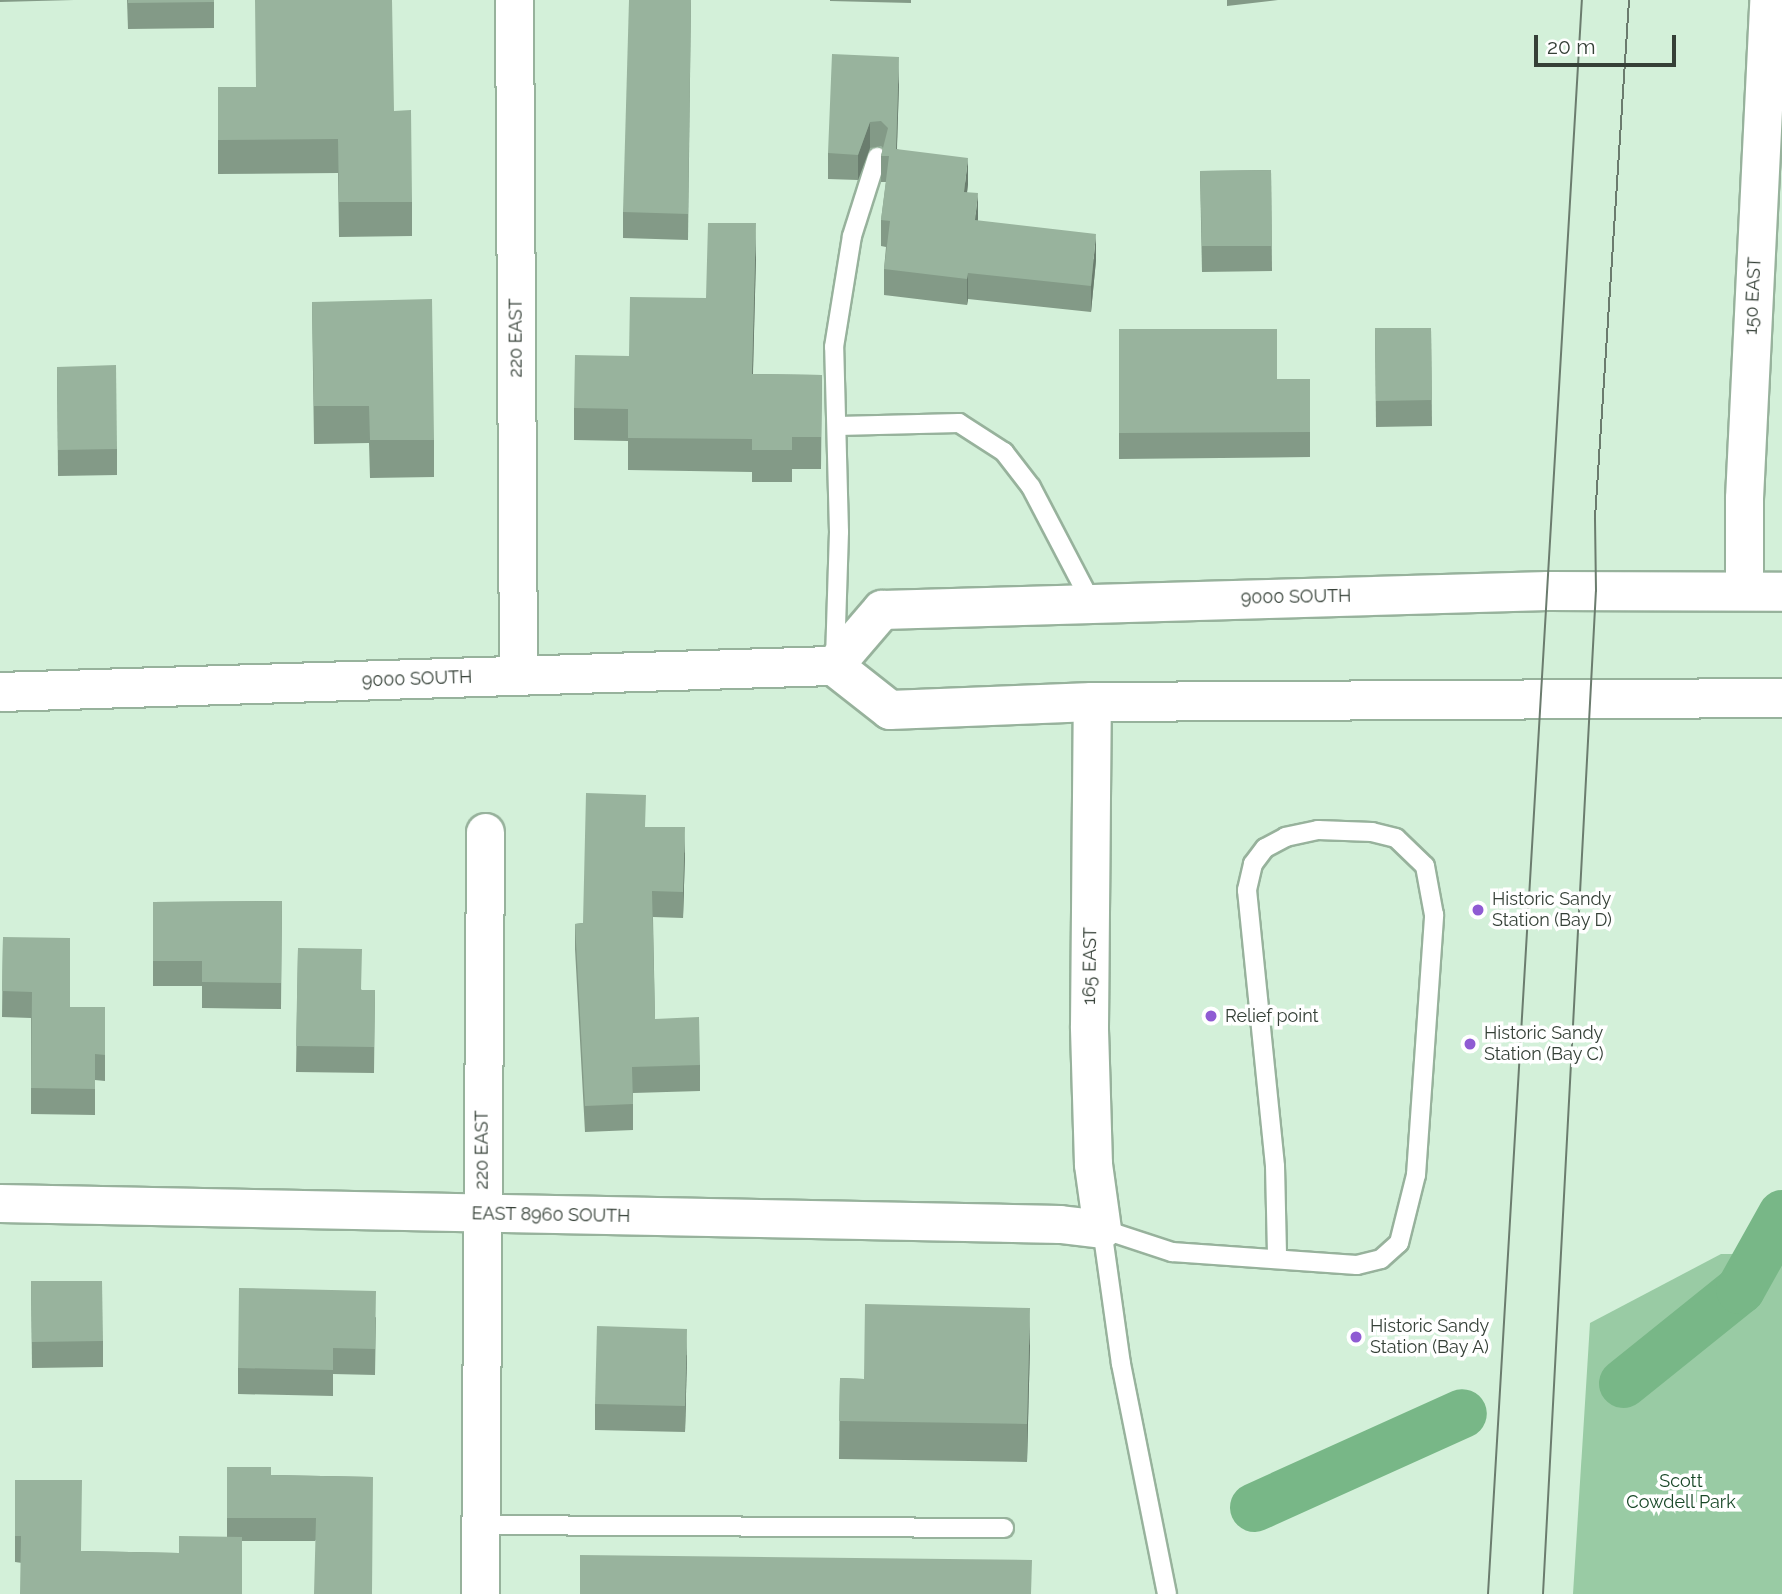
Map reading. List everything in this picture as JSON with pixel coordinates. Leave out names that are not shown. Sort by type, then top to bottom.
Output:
[{"type":"main road","points":[[1744,592],[1782,622]]},
{"type":"main road","name":"9000 SOUTH","points":[[0,692],[834,666],[882,610],[1091,602],[1782,592]]},
{"type":"main road","points":[[834,666],[890,710],[1092,702],[1782,698]]},
{"type":"street","name":"220 EAST","points":[[514,0],[518,676]]},
{"type":"street","name":"150 EAST","points":[[1744,592],[1744,484],[1768,0]]},
{"type":"street","name":"165 EAST","points":[[1092,702],[1088,1026],[1093,1164],[1102,1229]]},
{"type":"street","name":"220 EAST","points":[[480,1594],[485,832]]},
{"type":"street","name":"EAST 8960 SOUTH","points":[[0,1203],[1060,1224],[1102,1229]]},
{"type":"lane","points":[[834,666],[838,426],[834,347],[852,236],[877,157]]},
{"type":"lane","points":[[838,426],[959,423],[1004,452],[1031,487],[1091,602]]},
{"type":"lane","points":[[1167,1594],[1121,1364],[1102,1229],[1172,1252],[1277,1257],[1357,1265],[1381,1259],[1399,1243],[1409,1211],[1427,1022],[1432,890],[1424,866],[1412,851],[1396,838],[1372,832],[1318,830],[1286,837],[1265,849],[1253,864],[1247,890],[1275,1166],[1277,1257]]},
{"type":"lane","points":[[480,1525],[1004,1528]]},
{"type":"green space","name":"Scott Cowdell Park","points":[[1721,1254],[1782,1254],[1782,1594],[1573,1594],[1590,1323]]},
{"type":"building","points":[[128,0],[214,0],[214,2],[128,3]]},
{"type":"building","points":[[255,0],[392,0],[394,111],[411,110],[412,202],[339,202],[338,139],[218,140],[218,87],[256,87]]},
{"type":"building","points":[[629,0],[691,0],[688,214],[623,212]]},
{"type":"building","points":[[832,54],[899,57],[896,149],[968,158],[964,192],[978,193],[975,220],[1096,234],[1091,286],[968,273],[967,279],[884,269],[890,221],[881,220],[889,156],[881,156],[888,128],[881,121],[870,122],[858,155],[828,153]]},
{"type":"building","points":[[1271,170],[1272,246],[1202,246],[1200,171]]},
{"type":"building","points":[[708,223],[756,223],[752,374],[822,375],[821,437],[792,437],[792,450],[752,450],[752,439],[628,438],[628,409],[574,408],[575,355],[629,356],[630,297],[706,298]]},
{"type":"building","points":[[432,299],[434,440],[370,440],[369,406],[314,406],[312,302]]},
{"type":"building","points":[[1375,328],[1431,328],[1432,400],[1376,401]]},
{"type":"building","points":[[1119,329],[1277,329],[1277,379],[1310,379],[1310,432],[1119,433]]},
{"type":"building","points":[[116,365],[117,449],[58,450],[57,367]]},
{"type":"building","points":[[586,793],[646,795],[645,827],[685,827],[683,892],[652,891],[655,1019],[699,1017],[700,1065],[632,1067],[633,1104],[585,1106],[575,924],[583,923]]},
{"type":"building","points":[[282,901],[281,983],[202,982],[202,961],[153,961],[153,902]]},
{"type":"building","points":[[3,937],[70,938],[70,1007],[105,1007],[105,1055],[95,1054],[95,1089],[31,1088],[32,992],[2,991]]},
{"type":"building","points":[[298,948],[362,949],[361,990],[375,990],[374,1047],[296,1046]]},
{"type":"building","points":[[31,1281],[102,1281],[103,1341],[32,1342]]},
{"type":"building","points":[[239,1288],[376,1291],[375,1349],[333,1348],[333,1370],[238,1368]]},
{"type":"building","points":[[865,1304],[1030,1308],[1027,1424],[839,1421],[840,1378],[864,1379]]},
{"type":"building","points":[[597,1326],[687,1329],[685,1406],[595,1404]]},
{"type":"building","points":[[227,1467],[271,1467],[271,1475],[373,1477],[372,1594],[314,1594],[316,1518],[227,1518]]},
{"type":"building","points":[[15,1480],[82,1480],[81,1551],[179,1553],[179,1536],[242,1537],[242,1594],[20,1594],[21,1536],[15,1536]]},
{"type":"building","points":[[580,1555],[1032,1560],[1031,1594],[580,1594]]},
{"type":"waterway","points":[[1623,1383],[1740,1289],[1782,1214]]},
{"type":"waterway","points":[[1254,1507],[1462,1413]]},
{"type":"tram line","points":[[1488,1594],[1582,0]]},
{"type":"tram line","points":[[1543,1594],[1596,591],[1595,518],[1629,0]]},
{"type":"place","name":"Historic Sandy Station (Bay D)","points":[[1478,910]]},
{"type":"place","name":"Relief point","points":[[1211,1016]]},
{"type":"place","name":"Historic Sandy Station (Bay C)","points":[[1470,1044]]},
{"type":"place","name":"Historic Sandy Station (Bay A)","points":[[1356,1337]]}]
